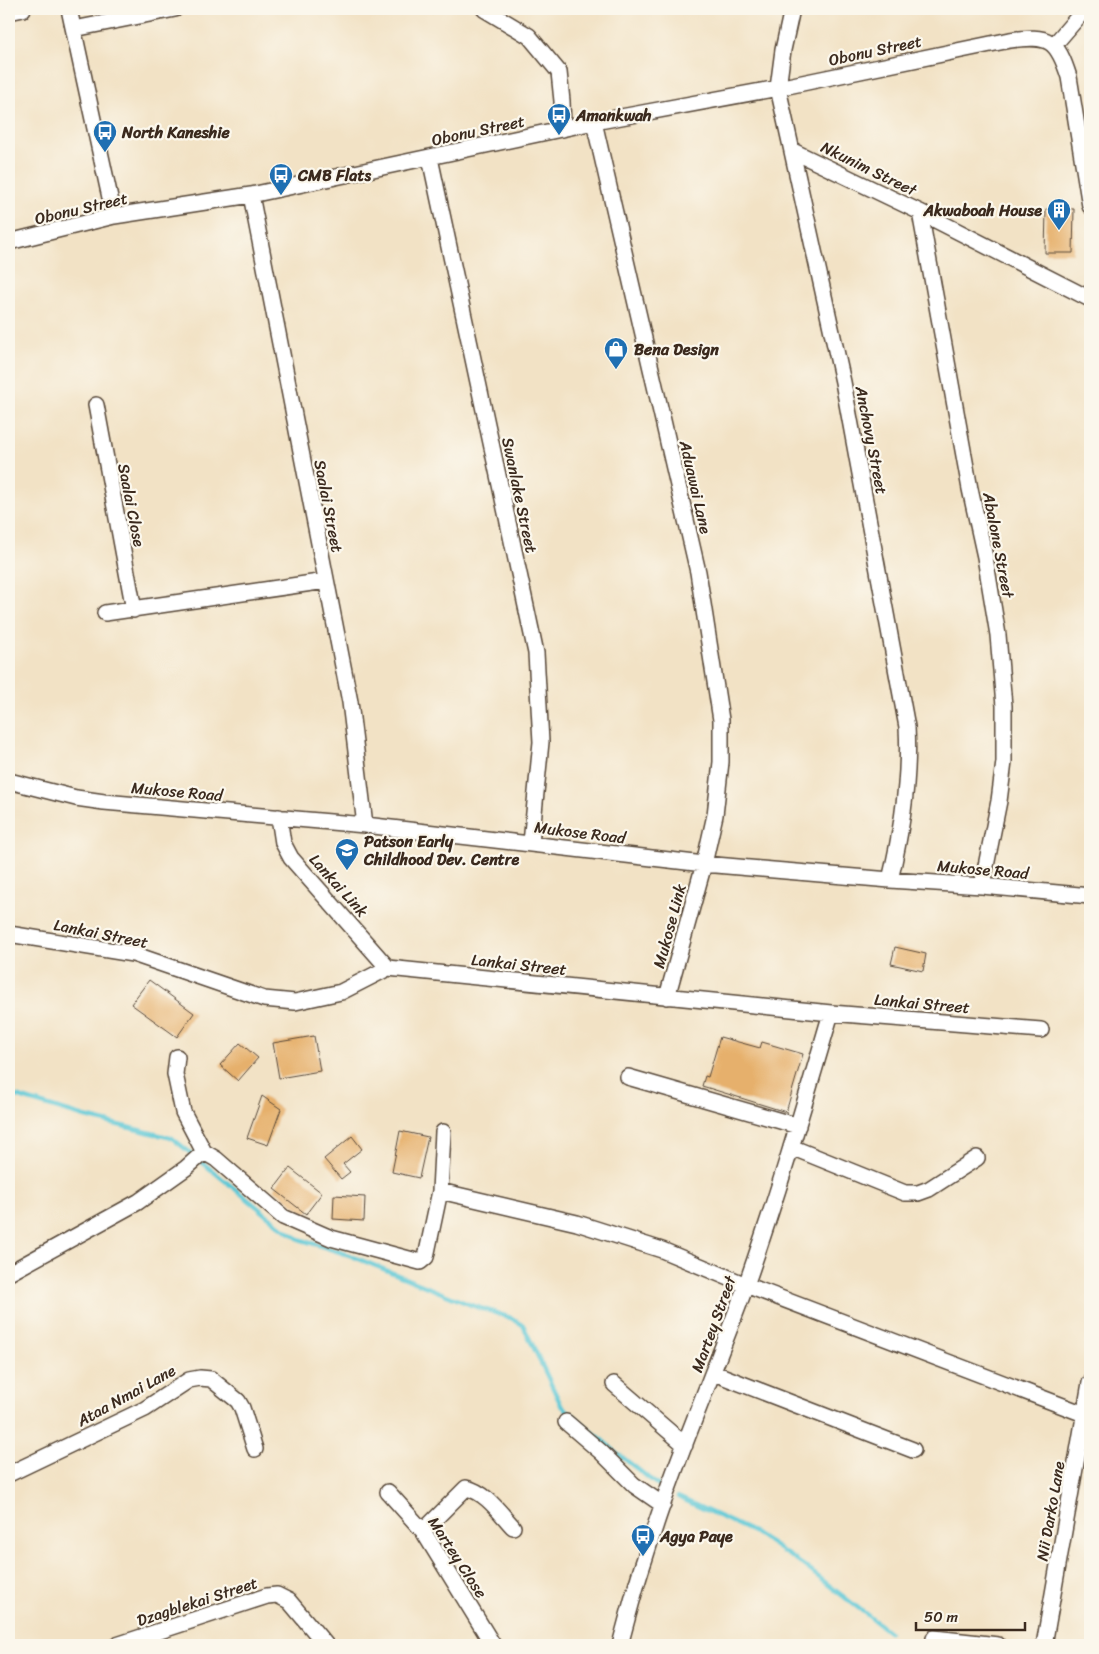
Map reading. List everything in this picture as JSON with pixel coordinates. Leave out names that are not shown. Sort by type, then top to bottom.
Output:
[{"type":"street","points":[[9,12],[23,9]]},
{"type":"street","points":[[68,9],[114,216]]},
{"type":"street","points":[[74,30],[175,9]]},
{"type":"street","points":[[484,9],[528,36],[559,72],[562,129]]},
{"type":"street","name":"Anchovy Street","points":[[792,9],[783,50],[778,88],[844,382],[907,727],[908,751],[905,797],[900,836],[890,880]]},
{"type":"street","points":[[1085,9],[1054,45],[1063,56],[1069,77],[1090,206]]},
{"type":"street","name":"Obonu Street","points":[[9,242],[114,216],[251,195],[594,122],[778,88],[1010,40],[1029,37],[1042,38],[1054,45]]},
{"type":"street","name":"Aduawai Lane","points":[[594,122],[698,572],[721,720],[719,786],[715,815],[704,864]]},
{"type":"street","name":"Nkunim Street","points":[[793,151],[920,212],[1090,299]]},
{"type":"street","name":"Swanlake Street","points":[[430,158],[536,652],[541,742],[531,844]]},
{"type":"street","name":"Saalai Street","points":[[251,195],[350,702],[365,825]]},
{"type":"street","name":"Abalone Street","points":[[920,212],[998,635],[1004,706],[1004,762],[999,801],[982,886]]},
{"type":"street","name":"Saalai Close","points":[[96,405],[134,610]]},
{"type":"street","points":[[105,613],[326,581]]},
{"type":"street","name":"Mukose Road","points":[[9,781],[66,796],[104,802],[365,825],[704,864],[1090,896]]},
{"type":"street","name":"Lankai Link","points":[[279,817],[283,843],[292,858],[388,968]]},
{"type":"street","name":"Mukose Link","points":[[667,997],[704,864]]},
{"type":"street","name":"Lankai Street","points":[[9,934],[133,954],[264,999],[295,1002],[341,992],[388,968],[831,1013],[1041,1030]]},
{"type":"street","name":"Martey Street","points":[[620,1645],[644,1558],[746,1285],[798,1126],[831,1013]]},
{"type":"street","points":[[177,1057],[174,1074],[183,1112],[202,1153]]},
{"type":"street","points":[[628,1076],[798,1126]]},
{"type":"street","points":[[202,1153],[209,1154],[283,1217],[331,1238],[420,1262],[426,1257],[440,1191],[443,1132]]},
{"type":"street","points":[[791,1147],[905,1193],[918,1193],[929,1189],[977,1158]]},
{"type":"street","points":[[9,1273],[138,1202],[186,1168],[202,1153]]},
{"type":"street","points":[[440,1191],[587,1226],[662,1250],[746,1285],[1084,1414]]},
{"type":"street","points":[[714,1373],[913,1450]]},
{"type":"street","name":"Ataa Nmai Lane","points":[[9,1474],[144,1409],[189,1380],[200,1378],[211,1379],[238,1401],[255,1449]]},
{"type":"street","name":"Nii Darko Lane","points":[[1044,1645],[1090,1383]]},
{"type":"street","points":[[614,1384],[685,1445]]},
{"type":"street","points":[[566,1422],[601,1452],[634,1485],[663,1505]]},
{"type":"street","points":[[423,1531],[466,1488],[474,1490],[487,1499],[513,1527]]},
{"type":"street","name":"Martey Close","points":[[388,1492],[423,1531],[493,1645]]},
{"type":"street","name":"Dzagblekai Street","points":[[117,1645],[267,1596],[277,1595],[289,1601],[326,1645]]},
{"type":"street","points":[[934,1638],[998,1645]]},
{"type":"building","name":"Akwaboah House","points":[[1046,209],[1074,209],[1073,253],[1045,253]]},
{"type":"building","points":[[895,947],[926,954],[923,971],[891,964]]},
{"type":"building","points":[[149,980],[194,1013],[177,1037],[131,1004]]},
{"type":"building","points":[[314,1036],[320,1071],[279,1078],[273,1043]]},
{"type":"building","points":[[720,1037],[760,1048],[762,1042],[803,1054],[786,1112],[702,1086],[705,1076],[708,1077]]},
{"type":"building","points":[[240,1043],[258,1058],[238,1081],[220,1065]]},
{"type":"building","points":[[262,1096],[281,1109],[268,1145],[247,1138]]},
{"type":"building","points":[[400,1131],[428,1137],[419,1178],[392,1172]]},
{"type":"building","points":[[352,1136],[362,1149],[343,1164],[350,1172],[341,1179],[324,1159]]},
{"type":"building","points":[[290,1168],[322,1193],[306,1214],[274,1189]]},
{"type":"building","points":[[334,1195],[365,1197],[364,1221],[333,1219]]},
{"type":"waterway","points":[[9,1094],[85,1117],[172,1138],[299,1239],[349,1255],[471,1305],[511,1318],[523,1325],[561,1405],[659,1486]]},
{"type":"waterway","points":[[678,1497],[755,1533],[803,1565],[889,1632]]},
{"type":"place","name":"Amankwah","points":[[559,136]]},
{"type":"place","name":"North Kaneshie","points":[[105,153]]},
{"type":"place","name":"CMB Flats","points":[[281,196]]},
{"type":"place","name":"Akwaboah House","points":[[1059,231]]},
{"type":"place","name":"Bena Design","points":[[616,370]]},
{"type":"place","name":"Patson Early Childhood Dev. Centre","points":[[347,871]]},
{"type":"place","name":"Agya Paye","points":[[643,1557]]}]
